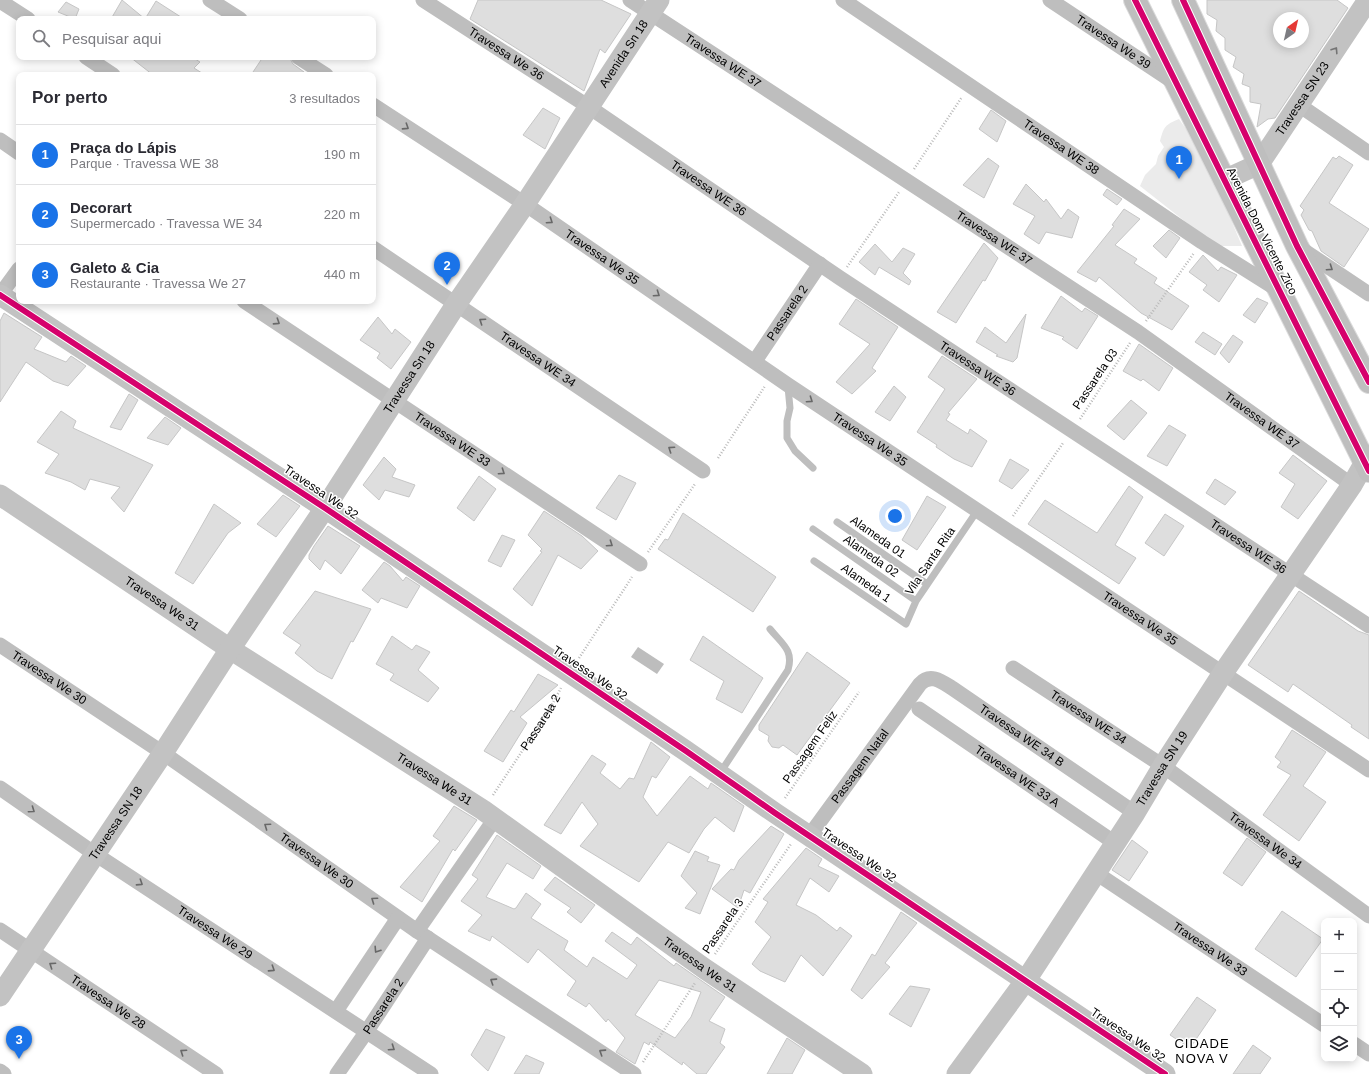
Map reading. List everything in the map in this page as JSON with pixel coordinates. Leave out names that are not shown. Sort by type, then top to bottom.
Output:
[{"type":"main road","name":"Avenida Dom Vicente Zico","points":[[1135,0],[1367,463]]},
{"type":"main road","name":"Avenida Dom Vicente Zico","points":[[1183,0],[1297,246],[1369,382]]},
{"type":"street","points":[[211,0],[235,16]]},
{"type":"street","name":"Travessa We 36","points":[[423,0],[589,107]]},
{"type":"street","name":"Travessa WE 37","points":[[630,0],[655,7],[1138,332],[1352,485]]},
{"type":"street","name":"Travessa WE 38","points":[[843,0],[1202,242],[1280,291]]},
{"type":"street","name":"Travessa We 39","points":[[1050,0],[1177,84]]},
{"type":"street","points":[[0,1],[23,16]]},
{"type":"street","name":"Travessa SN 23","points":[[1259,164],[1299,105],[1362,5]]},
{"type":"street","name":"Avenida Sn 18","points":[[589,107],[655,7]]},
{"type":"street","points":[[90,60],[108,72]]},
{"type":"street","points":[[303,60],[321,72]]},
{"type":"street","points":[[1299,105],[1369,152]]},
{"type":"street","name":"Travessa We 35","points":[[376,107],[525,204],[788,385],[1369,770]]},
{"type":"street","name":"Travessa Sn 18","points":[[230,649],[325,508],[457,303],[589,107]]},
{"type":"street","name":"Travessa WE 36","points":[[589,107],[820,264],[1369,626]]},
{"type":"street","points":[[0,140],[16,151]]},
{"type":"street","points":[[1224,180],[1259,164]]},
{"type":"street","points":[[1297,246],[1369,294]]},
{"type":"street","name":"Travessa WE 34","points":[[376,250],[457,303],[703,471]]},
{"type":"street","name":"Passarela 2","points":[[755,361],[820,264]]},
{"type":"street","points":[[0,295],[16,273]]},
{"type":"street","name":"Travessa We 32","points":[[0,295],[325,508],[719,774],[774,813],[805,832],[1165,1074]]},
{"type":"street","name":"Travessa WE 33","points":[[249,304],[640,564]]},
{"type":"street","name":"Travessa SN 19","points":[[957,1074],[1026,980],[1116,843],[1163,766],[1223,673],[1367,463]]},
{"type":"street","name":"Travessa We 31","points":[[0,495],[230,649],[488,815],[704,969],[862,1074]]},
{"type":"street","name":"Travessa We 30","points":[[0,645],[163,753],[423,935],[637,1071]]},
{"type":"street","name":"Travessa SN 18","points":[[0,996],[163,753],[230,649]]},
{"type":"street","name":"Travessa WE 34","points":[[1013,668],[1163,766]]},
{"type":"street","name":"Travessa WE 34 B","points":[[915,704],[924,680],[938,679],[1135,813]]},
{"type":"street","name":"Passagem Natal","points":[[805,832],[915,704]]},
{"type":"street","name":"Travessa WE 33 A","points":[[915,704],[1116,843]]},
{"type":"street","name":"Travessa We 34","points":[[1163,766],[1369,916]]},
{"type":"street","name":"Travessa We 29","points":[[0,788],[95,854],[431,1074]]},
{"type":"street","name":"Passarela 2","points":[[337,1074],[367,1031],[423,935],[488,815]]},
{"type":"street","name":"Travessa We 33","points":[[1096,873],[1321,1022]]},
{"type":"street","points":[[336,1011],[398,918]]},
{"type":"street","name":"Travessa We 28","points":[[0,930],[216,1074]]},
{"type":"street","points":[[1357,1046],[1369,1054]]},
{"type":"street","points":[[0,1071],[4,1074]]},
{"type":"lane","points":[[788,385],[790,408],[787,438],[795,451],[813,468]]},
{"type":"lane","name":"Vila Santa Rita","points":[[904,624],[906,624],[916,601],[977,511]]},
{"type":"lane","name":"Alameda 01","points":[[837,522],[927,584]]},
{"type":"lane","name":"Alameda 02","points":[[814,529],[916,601]]},
{"type":"lane","name":"Alameda 1","points":[[814,561],[904,624]]},
{"type":"lane","points":[[719,774],[788,670],[791,660],[790,653],[770,629]]},
{"type":"path","points":[[718,458],[772,374]]},
{"type":"shaded area","points":[[1179,119],[1203,153],[1242,246],[1221,246],[1201,234],[1140,186],[1145,175],[1156,164],[1158,156],[1164,147],[1160,141],[1164,129]]},
{"type":"shaded area","points":[[638,647],[664,664],[657,674],[631,657]]},
{"type":"building","points":[[122,0],[141,16],[113,16]]},
{"type":"building","points":[[478,0],[601,0],[631,14],[605,53],[600,49],[584,91],[470,19]]},
{"type":"building","points":[[1207,0],[1337,0],[1348,8],[1275,118],[1268,119],[1257,127],[1261,104],[1250,102],[1250,87],[1242,84],[1244,74],[1233,67],[1236,57],[1225,50],[1225,38],[1216,31],[1217,20],[1207,14]]},
{"type":"building","points":[[156,1],[179,16],[147,16]]},
{"type":"building","points":[[66,2],[79,9],[76,16],[68,16],[58,12]]},
{"type":"building","points":[[134,60],[197,60],[200,62],[194,68],[200,72],[149,72]]},
{"type":"building","points":[[261,60],[291,60],[293,64],[304,72],[253,72]]},
{"type":"building","points":[[543,108],[560,118],[545,149],[523,135]]},
{"type":"building","points":[[991,110],[1006,121],[997,142],[979,129]]},
{"type":"building","points":[[1339,156],[1353,165],[1329,203],[1369,229],[1344,267],[1321,251],[1312,231],[1309,230],[1301,215],[1304,210],[1300,206],[1333,157],[1336,159]]},
{"type":"building","points":[[988,158],[999,166],[984,198],[963,185]]},
{"type":"building","points":[[1026,184],[1044,202],[1046,199],[1061,219],[1068,209],[1079,217],[1072,238],[1046,232],[1039,244],[1024,234],[1035,216],[1013,204]]},
{"type":"building","points":[[1107,189],[1122,199],[1117,205],[1103,195]]},
{"type":"building","points":[[1124,209],[1140,219],[1115,245],[1137,259],[1134,263],[1157,278],[1154,283],[1189,306],[1172,330],[1141,313],[1099,277],[1096,282],[1077,272],[1114,226],[1112,225]]},
{"type":"building","points":[[1169,230],[1180,238],[1166,258],[1153,246]]},
{"type":"building","points":[[984,243],[998,258],[985,281],[983,280],[956,323],[937,312]]},
{"type":"building","points":[[875,244],[892,262],[903,248],[915,254],[903,273],[911,281],[909,285],[879,267],[875,275],[859,262]]},
{"type":"building","points":[[1203,255],[1218,271],[1221,267],[1237,275],[1219,302],[1203,290],[1207,285],[1189,272]]},
{"type":"building","points":[[1061,296],[1082,312],[1085,308],[1098,316],[1077,349],[1062,339],[1064,337],[1041,328]]},
{"type":"building","points":[[1257,298],[1268,303],[1255,323],[1243,315]]},
{"type":"building","points":[[856,299],[898,327],[872,368],[876,371],[852,394],[836,382],[870,344],[839,324]]},
{"type":"building","points":[[4,313],[42,337],[34,349],[66,362],[71,356],[86,366],[68,386],[53,381],[26,362],[0,402],[0,321]]},
{"type":"building","points":[[1026,314],[1017,358],[1013,362],[996,356],[998,355],[976,342],[985,327],[1006,343]]},
{"type":"building","points":[[378,317],[392,334],[395,329],[411,342],[391,369],[377,358],[380,353],[360,340]]},
{"type":"building","points":[[1203,332],[1222,344],[1215,355],[1195,342]]},
{"type":"building","points":[[1233,335],[1243,342],[1229,363],[1220,353]]},
{"type":"building","points":[[1139,344],[1173,368],[1159,391],[1143,379],[1141,381],[1123,371]]},
{"type":"building","points":[[942,356],[977,379],[948,413],[950,414],[946,420],[968,434],[970,429],[987,441],[972,467],[954,459],[936,447],[937,445],[917,432],[945,389],[928,377]]},
{"type":"building","points":[[894,386],[906,397],[890,421],[875,412]]},
{"type":"building","points":[[129,394],[138,400],[121,430],[110,427]]},
{"type":"building","points":[[1131,400],[1147,413],[1124,440],[1107,426]]},
{"type":"building","points":[[61,411],[76,421],[73,428],[153,465],[124,512],[111,498],[120,487],[90,479],[85,490],[71,482],[45,473],[59,454],[37,442]]},
{"type":"building","points":[[165,417],[181,428],[168,445],[147,438]]},
{"type":"building","points":[[1169,425],[1186,435],[1167,466],[1147,456]]},
{"type":"building","points":[[1293,455],[1327,481],[1298,519],[1281,507],[1295,484],[1279,473]]},
{"type":"building","points":[[384,457],[396,469],[392,477],[415,485],[409,497],[385,490],[379,500],[363,485]]},
{"type":"building","points":[[1010,459],[1029,470],[1012,489],[999,481]]},
{"type":"building","points":[[619,475],[636,483],[616,520],[596,508]]},
{"type":"building","points":[[479,476],[496,489],[474,521],[457,508]]},
{"type":"building","points":[[1215,479],[1236,492],[1225,505],[1206,493]]},
{"type":"building","points":[[1129,486],[1143,497],[1115,545],[1136,558],[1119,584],[1028,524],[1045,500],[1097,533]]},
{"type":"building","points":[[283,495],[300,506],[276,537],[257,524]]},
{"type":"building","points":[[927,496],[946,507],[917,550],[902,540]]},
{"type":"building","points":[[214,504],[241,523],[228,533],[193,584],[175,573]]},
{"type":"building","points":[[544,511],[582,536],[598,551],[581,569],[558,555],[532,606],[513,589],[542,552],[540,551],[542,549],[528,535]]},
{"type":"building","points":[[683,513],[776,577],[753,612],[658,549],[665,539],[668,540]]},
{"type":"building","points":[[1165,514],[1184,526],[1164,556],[1145,543]]},
{"type":"building","points":[[328,526],[360,546],[341,574],[325,560],[320,570],[309,559],[309,555],[314,546]]},
{"type":"building","points":[[502,535],[515,540],[501,567],[488,561]]},
{"type":"building","points":[[384,562],[390,566],[403,581],[406,577],[420,586],[407,608],[381,598],[378,603],[362,590]]},
{"type":"building","points":[[315,591],[371,609],[353,642],[351,641],[332,679],[317,671],[295,653],[301,645],[283,633]]},
{"type":"building","points":[[1299,591],[1358,631],[1369,635],[1369,739],[1351,727],[1352,725],[1293,684],[1288,692],[1248,665]]},
{"type":"building","points":[[392,636],[412,650],[416,645],[430,652],[418,670],[439,688],[428,702],[390,680],[394,674],[376,664]]},
{"type":"building","points":[[703,636],[763,678],[742,713],[716,699],[724,681],[690,660]]},
{"type":"building","points":[[807,652],[850,683],[797,755],[783,745],[779,748],[772,747],[768,741],[769,736],[759,730],[759,725]]},
{"type":"building","points":[[538,674],[558,685],[520,717],[527,723],[503,762],[484,751],[511,710],[514,712]]},
{"type":"building","points":[[1292,730],[1326,752],[1303,786],[1326,802],[1299,841],[1263,815],[1291,775],[1277,767],[1281,762],[1275,757]]},
{"type":"building","points":[[651,742],[670,757],[656,778],[652,776],[643,797],[657,816],[690,776],[708,789],[711,783],[744,806],[734,832],[715,817],[704,829],[689,853],[668,842],[639,882],[580,846],[598,824],[582,802],[561,834],[544,825],[592,755],[606,764],[600,773],[620,789],[629,778],[634,779]]},
{"type":"building","points":[[454,806],[477,820],[455,851],[453,849],[422,902],[400,887],[440,841],[433,836]]},
{"type":"building","points":[[771,826],[784,834],[750,893],[744,890],[738,908],[712,889],[731,869],[734,870],[739,860]]},
{"type":"building","points":[[497,835],[541,866],[533,879],[507,863],[486,897],[514,909],[526,893],[541,904],[531,918],[568,941],[564,950],[587,967],[593,957],[627,979],[637,965],[605,941],[612,932],[631,945],[637,937],[674,966],[676,963],[725,997],[709,1021],[725,1029],[720,1043],[725,1047],[706,1074],[697,1074],[683,1062],[682,1065],[650,1042],[649,1045],[644,1042],[635,1064],[616,1052],[625,1038],[608,1019],[606,1022],[589,1003],[586,1007],[567,995],[576,981],[538,949],[528,963],[492,936],[490,941],[468,931],[482,915],[461,901],[478,879],[472,875]],"holes":[[[659,980],[701,992],[691,1017],[675,1038],[635,1015]]]},
{"type":"building","points":[[1247,838],[1266,852],[1242,886],[1223,873]]},
{"type":"building","points":[[1132,840],[1148,852],[1129,881],[1112,870]]},
{"type":"building","points":[[806,848],[822,859],[818,866],[839,876],[829,892],[810,878],[796,905],[816,915],[837,931],[840,927],[852,936],[823,976],[801,955],[785,982],[760,971],[752,964],[771,937],[755,922],[768,902],[763,899]]},
{"type":"building","points":[[695,851],[709,857],[707,861],[720,865],[700,914],[685,908],[697,893],[681,876]]},
{"type":"building","points":[[555,877],[595,905],[581,923],[567,912],[571,908],[544,890]]},
{"type":"building","points":[[1282,911],[1321,938],[1321,942],[1296,977],[1255,949]]},
{"type":"building","points":[[901,912],[917,923],[885,963],[890,967],[862,999],[851,990],[872,954],[875,956]]},
{"type":"building","points":[[910,986],[930,989],[911,1027],[889,1014]]},
{"type":"building","points":[[1197,997],[1216,1010],[1190,1048],[1170,1035]]},
{"type":"building","points":[[486,1029],[505,1037],[488,1071],[471,1055]]},
{"type":"building","points":[[787,1038],[805,1050],[792,1074],[767,1074]]},
{"type":"building","points":[[1253,1045],[1271,1058],[1260,1074],[1233,1074]]},
{"type":"building","points":[[526,1055],[544,1063],[539,1074],[514,1074]]},
{"type":"cycle path","points":[[1135,0],[1369,471]]},
{"type":"cycle path","points":[[1183,0],[1297,246],[1369,382]]},
{"type":"cycle path","points":[[0,295],[325,508],[686,751],[775,813],[1165,1074]]},
{"type":"place","name":"Praça do Lápis","points":[[1179,179]]},
{"type":"place","name":"Decorart","points":[[447,285]]},
{"type":"place","name":"Galeto & Cia","points":[[19,1059]]},
{"type":"district","name":"CIDADE NOVA V","points":[[1202,1050]]}]
